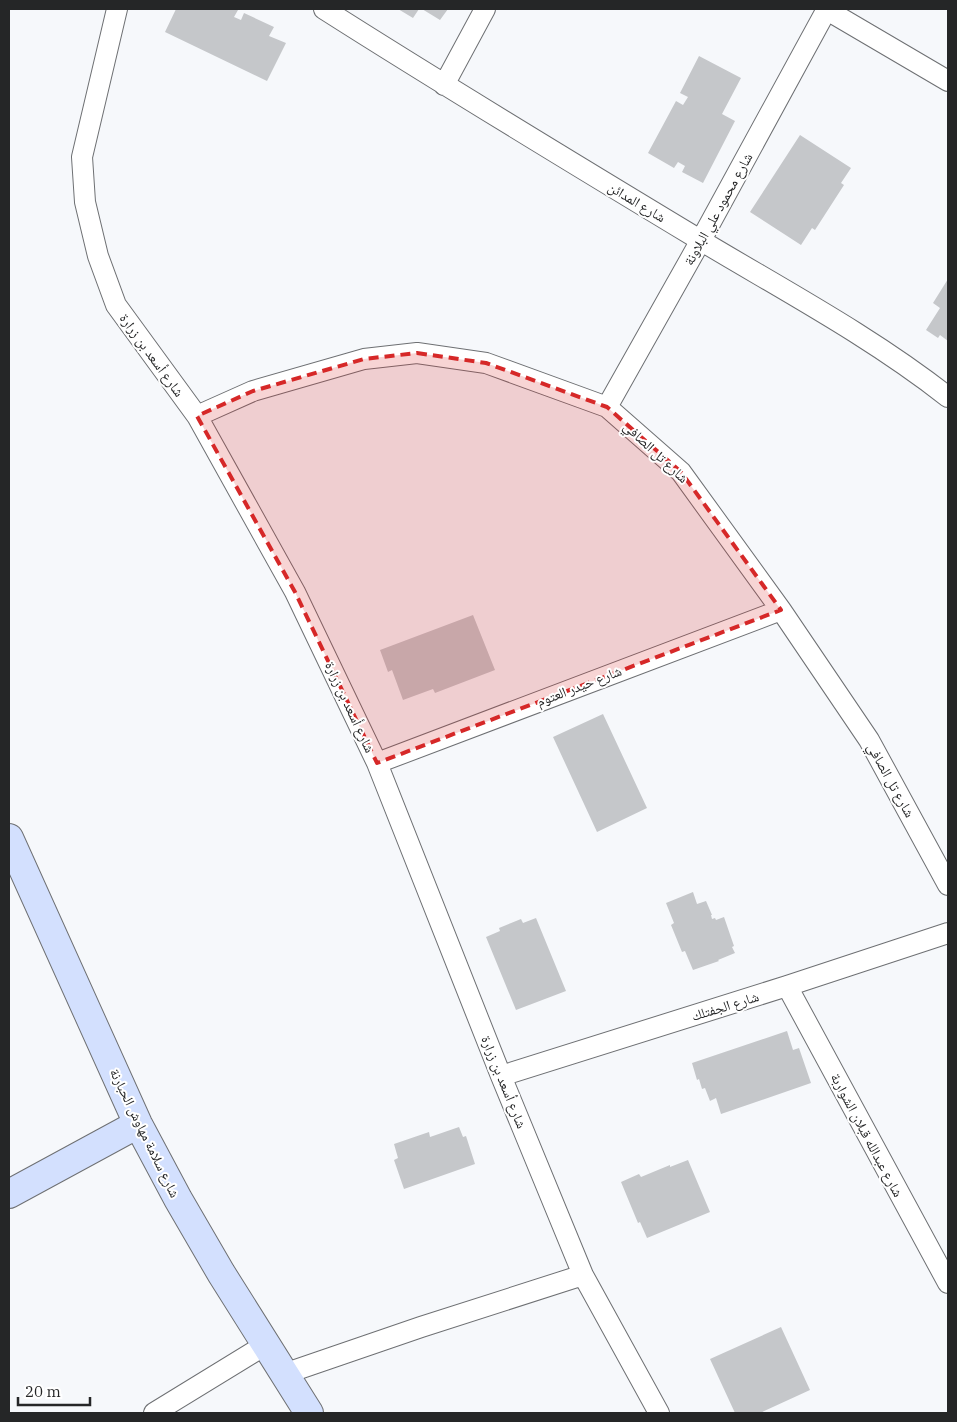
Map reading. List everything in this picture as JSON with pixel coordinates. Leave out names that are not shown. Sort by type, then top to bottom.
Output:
[{"type":"street","name":"شارع أسعد بن زرارة","points":[[117,9],[82,157],[85,202],[98,256],[116,305],[197,416],[295,592],[377,763],[501,1076],[583,1275],[658,1413]]},
{"type":"street","name":"شارع المدائن","points":[[324,9],[444,85],[856,332],[948,397]]},
{"type":"street","points":[[444,85],[485,9]]},
{"type":"street","points":[[827,9],[948,81]]},
{"type":"street","name":"شارع محمود علي البلاونة","points":[[607,407],[827,9]]},
{"type":"street","name":"شارع تل الصافي","points":[[197,416],[253,391],[364,359],[418,353],[486,363],[607,407],[681,472],[781,610],[870,740],[948,885]]},
{"type":"street","name":"شارع حيدر العتوم","points":[[377,763],[781,610]]},
{"type":"street","name":"شارع سلامة مهاوش الحبارنة","points":[[9,838],[138,1124],[182,1207],[221,1273],[309,1413]]},
{"type":"street","name":"شارع الجفتلك","points":[[501,1076],[948,933]]},
{"type":"street","name":"شارع عبدالله قبلان الشواربة","points":[[787,986],[948,1283]]},
{"type":"street","points":[[9,1194],[138,1124]]},
{"type":"street","points":[[284,1374],[421,1327],[583,1275]]},
{"type":"street","points":[[154,1413],[266,1345]]},
{"type":"highlighted area","points":[[417,353],[486,363],[607,407],[681,472],[781,610],[377,763],[295,592],[197,416],[253,391],[364,359]]},
{"type":"building","points":[[176,9],[236,9],[238,10],[234,17],[241,20],[244,13],[274,27],[269,36],[286,43],[267,81],[165,32]]},
{"type":"building","points":[[398,9],[419,9],[413,18]]},
{"type":"building","points":[[422,9],[448,9],[440,20]]},
{"type":"building","points":[[699,56],[741,78],[722,114],[735,121],[703,183],[682,172],[685,166],[678,162],[674,168],[648,153],[676,101],[683,105],[688,97],[680,93]]},
{"type":"building","points":[[800,135],[851,168],[841,183],[844,185],[815,230],[812,228],[801,245],[750,212]]},
{"type":"building","points":[[948,279],[948,341],[940,335],[938,338],[926,330],[940,308],[933,303]]},
{"type":"building","points":[[473,615],[495,670],[435,693],[433,689],[403,700],[392,670],[388,672],[380,650]]},
{"type":"building","points":[[603,714],[647,808],[597,832],[553,737]]},
{"type":"building","points":[[693,892],[697,904],[706,901],[712,919],[715,918],[716,920],[724,917],[735,953],[693,970],[685,951],[682,952],[671,925],[674,923],[666,903]]},
{"type":"building","points":[[536,918],[566,991],[516,1010],[486,937],[500,931],[499,928],[521,919],[523,923]]},
{"type":"building","points":[[787,1031],[793,1050],[799,1048],[811,1083],[721,1114],[716,1098],[710,1101],[705,1088],[702,1089],[692,1063]]},
{"type":"building","points":[[459,1127],[463,1137],[466,1136],[475,1164],[404,1189],[394,1160],[398,1158],[394,1144],[429,1132],[430,1137]]},
{"type":"building","points":[[688,1160],[710,1212],[647,1238],[640,1222],[638,1223],[621,1182],[639,1174],[641,1177]]},
{"type":"building","points":[[781,1327],[810,1390],[760,1413],[735,1413],[710,1359]]}]
